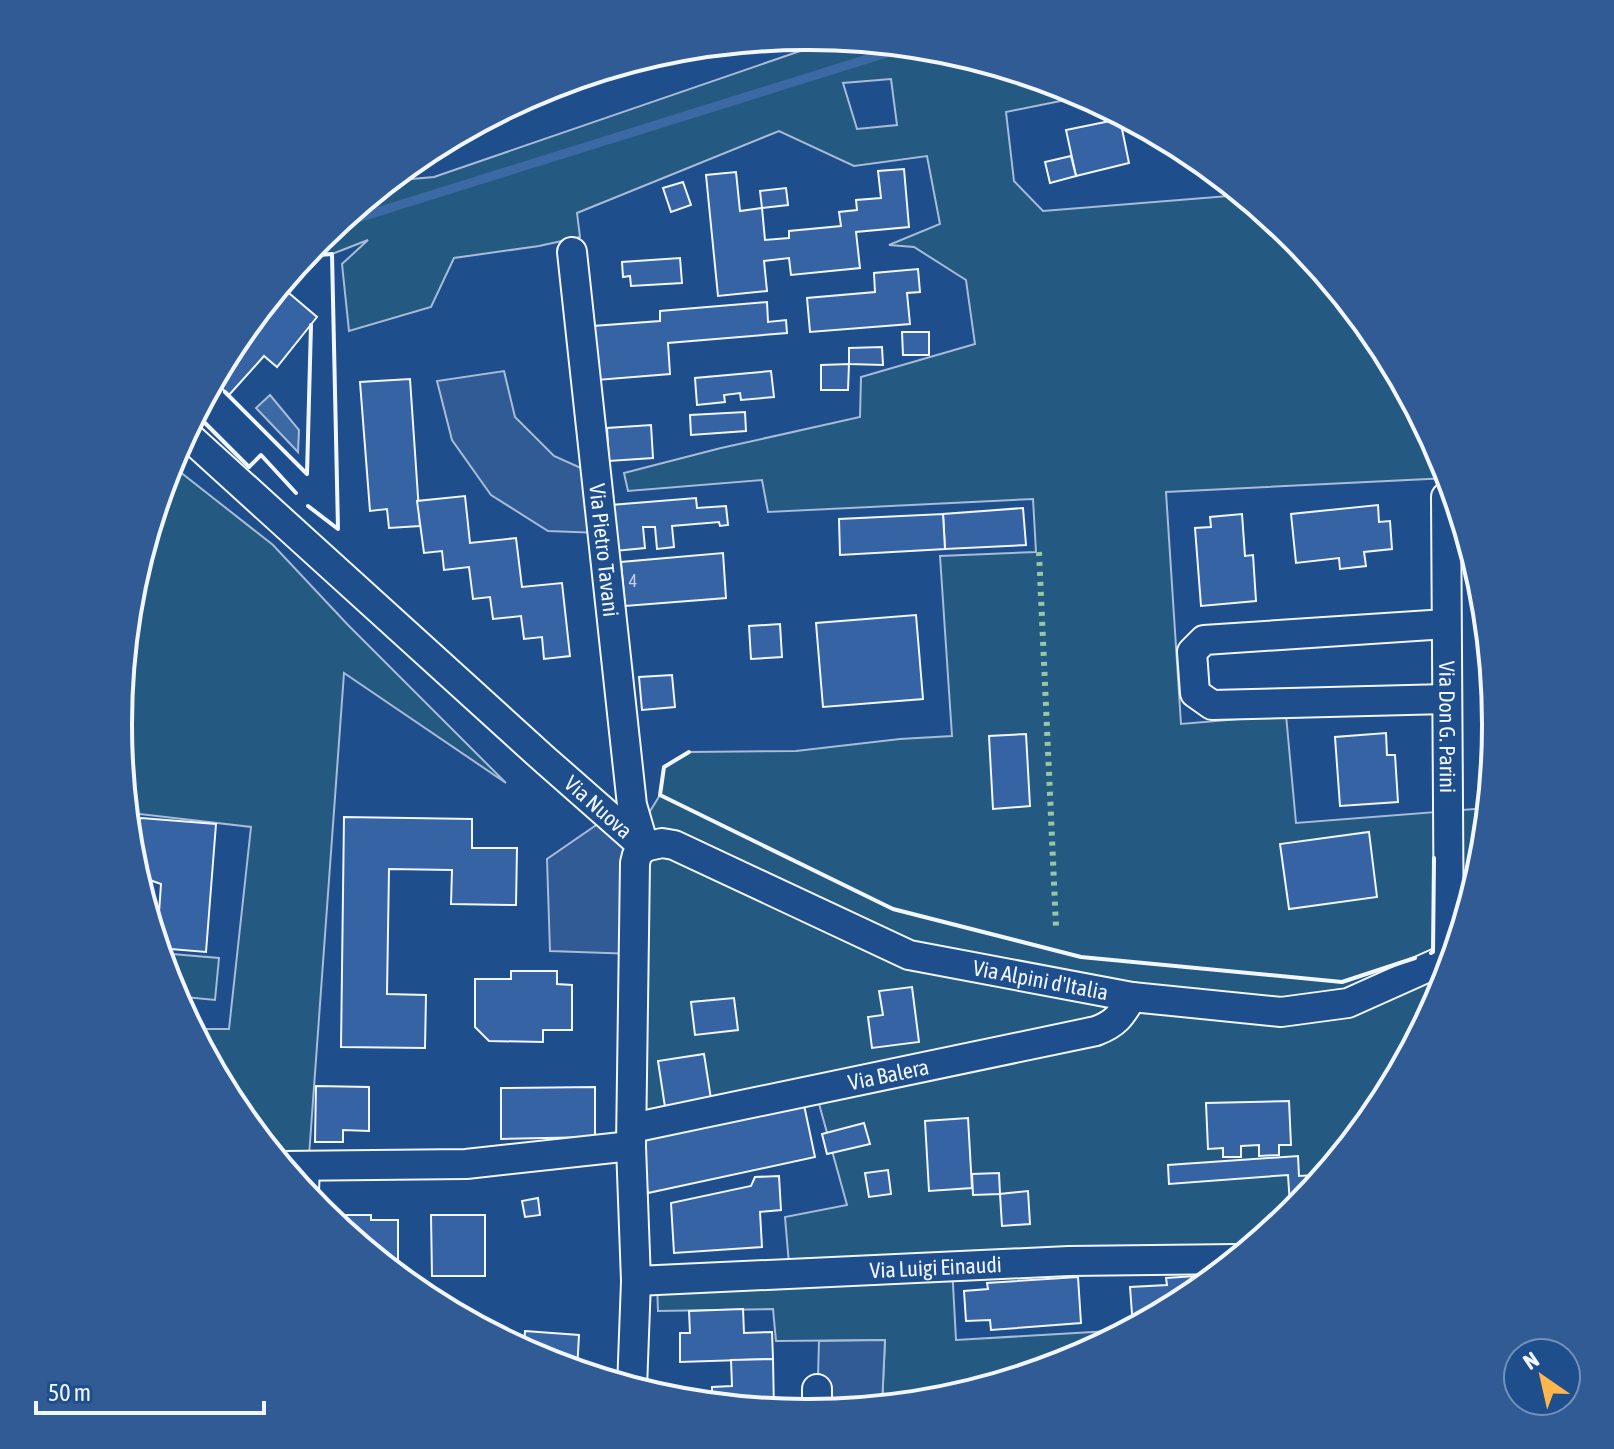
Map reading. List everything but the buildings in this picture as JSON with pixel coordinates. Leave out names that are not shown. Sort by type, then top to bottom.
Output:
[{"type":"street","name":"Via Pietro Tavani","points":[[572,252],[632,805],[644,847]]},
{"type":"street","name":"Via Nuova","points":[[195,442],[644,847],[635,863],[632,1137],[636,1281],[632,1376]]},
{"type":"street","name":"Via Don G. Parini","points":[[1446,508],[1451,926]]},
{"type":"street","points":[[1446,624],[1204,640],[1192,652],[1195,693],[1212,705],[1447,699]]},
{"type":"street","name":"Via Alpini d'Italia","points":[[644,847],[662,843],[674,845],[909,955],[1132,997],[1281,1012],[1348,1003],[1438,963]]},
{"type":"street","name":"Via Balera","points":[[305,1174],[466,1164],[632,1137],[1096,1031],[1110,1026],[1121,1017],[1132,997]]},
{"type":"street","name":"Via Luigi Einaudi","points":[[636,1281],[1069,1261],[1219,1259]]},
{"type":"shaded area","points":[[803,50],[895,56],[982,73],[1063,100],[1006,112],[1014,181],[1043,211],[1227,196],[1284,248],[1342,314],[1391,387],[1435,479],[1166,492],[1181,724],[1286,715],[1296,823],[1476,809],[1476,813],[1459,899],[1446,941],[1412,1023],[1391,1062],[1368,1099],[1314,1169],[1252,1232],[1218,1260],[1201,1272],[952,1266],[956,1340],[1100,1332],[1065,1348],[982,1376],[883,1394],[885,1340],[776,1341],[773,1309],[658,1311],[657,1283],[790,1276],[785,1217],[847,1205],[816,1093],[637,1131],[636,834],[660,795],[664,767],[689,752],[796,751],[952,736],[940,556],[1036,552],[1033,499],[768,512],[762,480],[628,491],[624,473],[860,417],[861,377],[975,344],[966,280],[914,247],[889,245],[940,224],[927,156],[854,166],[779,131],[577,213],[580,237],[454,258],[431,307],[349,331],[342,264],[368,240],[324,255],[362,217],[410,179],[434,177]],"holes":[[[891,79],[897,125],[857,129],[843,83]]]},
{"type":"shaded area","points":[[504,371],[515,417],[554,456],[592,473],[600,533],[548,531],[491,495],[452,440],[437,381]]},
{"type":"shaded area","points":[[270,395],[299,430],[298,452],[256,408]]},
{"type":"shaded area","points":[[181,473],[273,545],[506,783],[344,673],[309,1156],[289,1155],[272,1135],[246,1099],[205,1029],[229,1029],[251,827],[138,816],[132,724],[138,636],[155,550]]},
{"type":"shaded area","points":[[608,817],[636,834],[635,954],[550,951],[547,859]]},
{"type":"shaded area","points":[[173,954],[219,958],[215,1000],[191,998]]},
{"type":"shaded area","points":[[885,1340],[883,1394],[817,1399],[819,1341]]},
{"type":"waterway","points":[[363,217],[882,54]]},
{"type":"hedge","points":[[1039,552],[1056,927]]},
{"type":"wall","points":[[308,506],[338,529],[332,254],[324,255]]},
{"type":"wall","points":[[225,392],[307,474],[311,325]]},
{"type":"wall","points":[[204,422],[249,467],[261,455],[296,493]]},
{"type":"wall","points":[[689,752],[664,767],[660,795],[893,909],[1081,957],[1342,982],[1415,958]]},
{"type":"wall","points":[[1431,953],[1434,858]]}]
